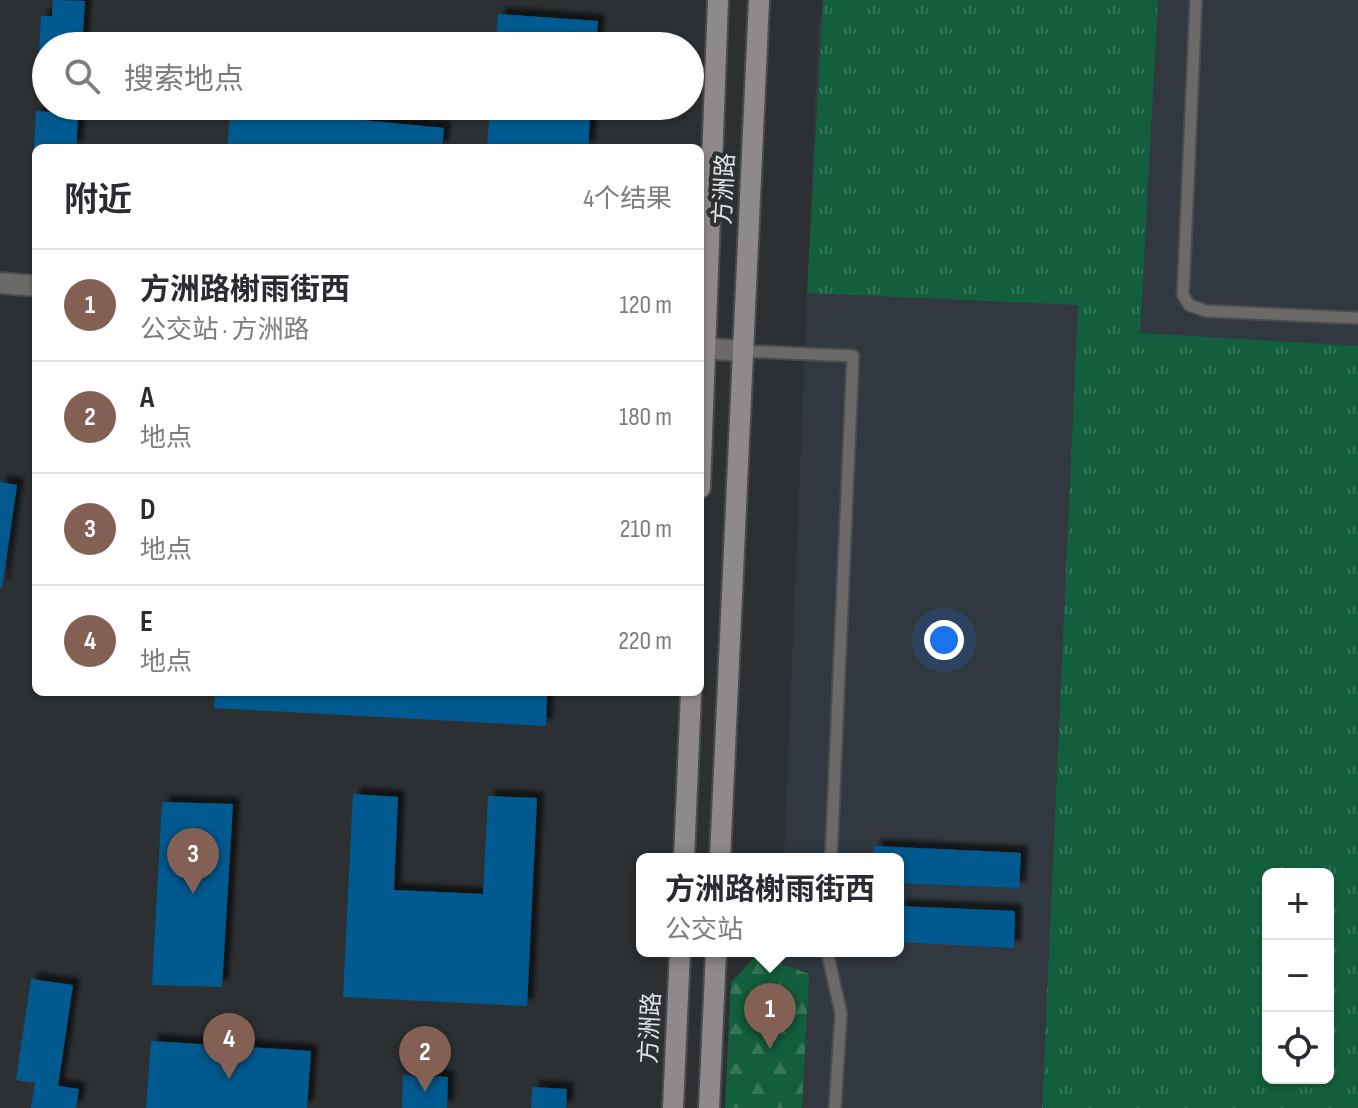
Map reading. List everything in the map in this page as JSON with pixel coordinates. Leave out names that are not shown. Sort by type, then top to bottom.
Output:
[{"type":"main road","name":"方洲路","points":[[704,326],[718,0]]},
{"type":"main road","name":"方洲路","points":[[720,853],[759,0]]},
{"type":"main road","points":[[684,853],[691,696]]},
{"type":"main road","name":"方洲路","points":[[673,1108],[680,957]]},
{"type":"main road","points":[[709,1108],[716,957]]},
{"type":"street","points":[[0,283],[32,286]]},
{"type":"street","points":[[704,349],[743,351]]},
{"type":"lane","points":[[1196,0],[1183,295],[1189,305],[1206,311],[1358,318]]},
{"type":"lane","points":[[743,351],[853,356],[831,853]]},
{"type":"lane","points":[[828,957],[841,1013],[835,1108]]},
{"type":"shaded area","points":[[824,0],[1358,0],[1358,1108],[774,1108],[780,957],[904,957],[904,853],[784,853],[818,28]]},
{"type":"green space","points":[[823,0],[1158,0],[1140,333],[1358,346],[1358,1108],[1042,1108],[1078,305],[807,293]]},
{"type":"green space","points":[[755,957],[809,974],[802,1108],[725,1108],[731,982]]},
{"type":"building","points":[[53,0],[85,1],[83,32],[40,32],[41,16],[52,16]]},
{"type":"building","points":[[498,14],[598,21],[597,32],[496,32]]},
{"type":"building","points":[[36,120],[78,120],[76,144],[34,144]]},
{"type":"building","points":[[230,120],[363,120],[444,128],[442,144],[227,144]]},
{"type":"building","points":[[489,120],[590,120],[588,144],[487,144]]},
{"type":"building","points":[[0,482],[17,485],[2,588],[0,588]]},
{"type":"building","points":[[215,696],[547,696],[546,726],[214,708]]},
{"type":"building","points":[[353,794],[398,797],[394,890],[483,894],[488,796],[537,798],[527,1006],[343,997]]},
{"type":"building","points":[[162,802],[233,804],[222,987],[152,985]]},
{"type":"building","points":[[874,846],[1021,853],[1019,888],[904,883],[904,853],[873,853]]},
{"type":"building","points":[[904,906],[1015,911],[1014,948],[904,942]]},
{"type":"building","points":[[31,979],[73,985],[58,1086],[79,1089],[76,1108],[31,1108],[35,1083],[16,1080]]},
{"type":"building","points":[[151,1041],[311,1051],[307,1108],[146,1108]]},
{"type":"building","points":[[403,1075],[448,1077],[447,1108],[402,1108]]},
{"type":"building","points":[[532,1087],[567,1089],[566,1108],[531,1108]]},
{"type":"place","name":"D","points":[[193,894]]},
{"type":"place","name":"方洲路榭雨街西","points":[[770,1049]]},
{"type":"place","name":"E","points":[[229,1079]]},
{"type":"place","name":"A","points":[[425,1092]]}]
